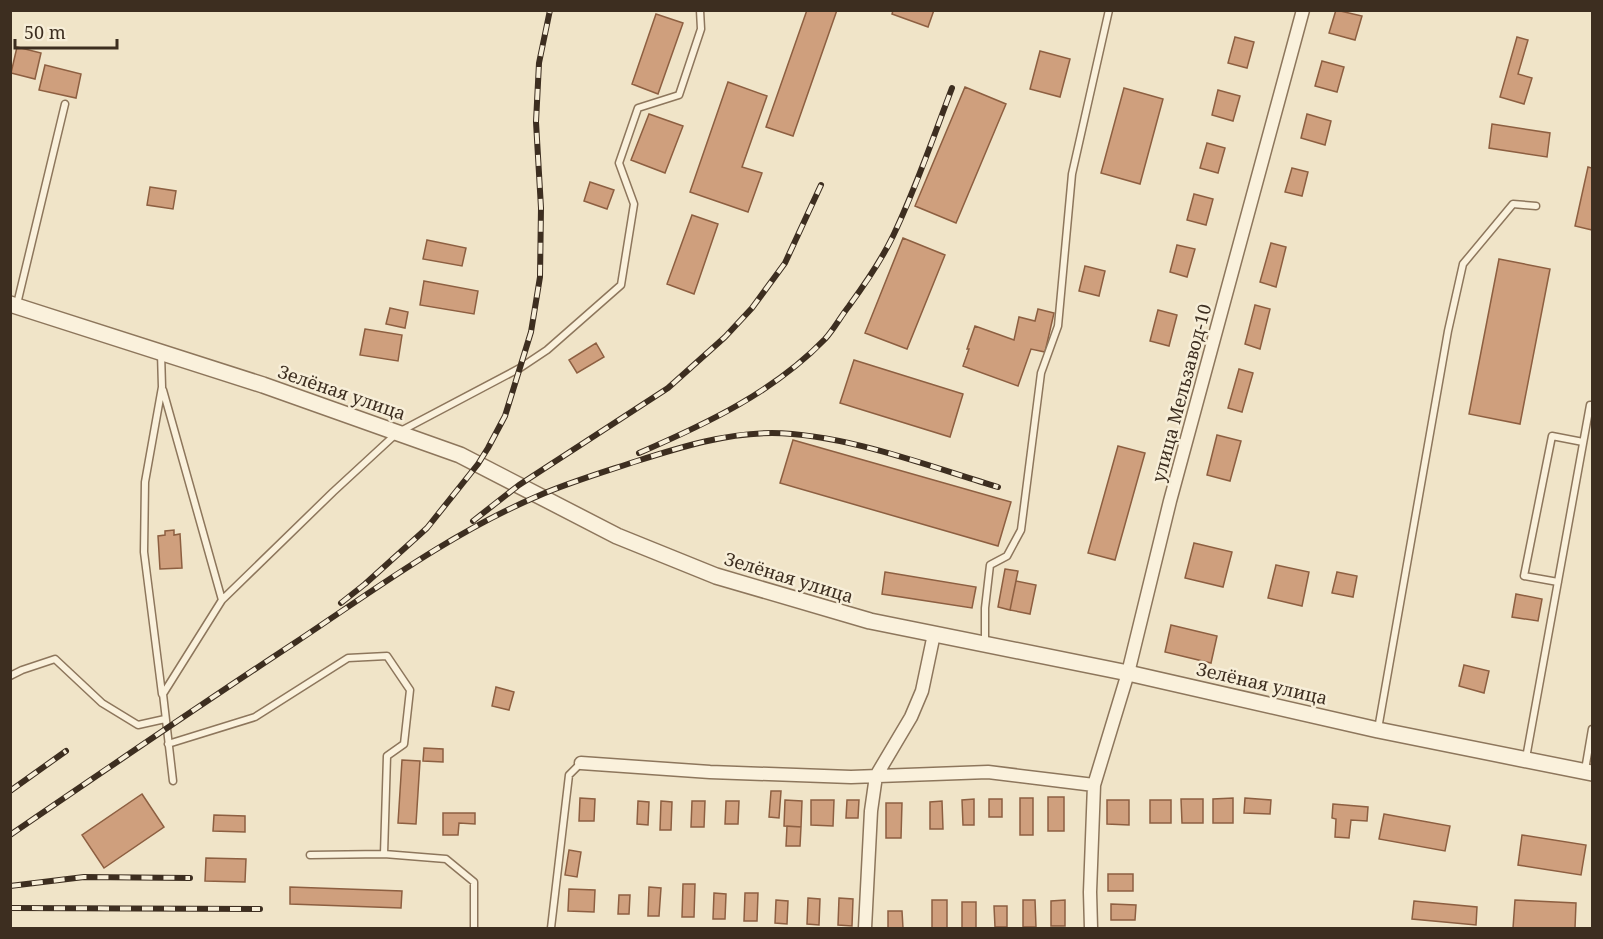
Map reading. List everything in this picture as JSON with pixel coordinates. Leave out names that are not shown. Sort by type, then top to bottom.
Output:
[{"type":"street","name":"улица Мельзавод-10","points":[[1091,928],[1094,785],[1128,673],[1170,501],[1304,10]]},
{"type":"street","name":"Зелёная улица","points":[[14,304],[263,385],[460,455],[617,536],[716,576],[870,621],[1128,673],[1378,730],[1589,772]]},
{"type":"street","points":[[865,928],[871,811],[876,776],[911,717],[922,691],[934,634]]},
{"type":"street","points":[[580,763],[710,772],[851,777],[988,772],[1094,785]]},
{"type":"lane","points":[[162,694],[222,600],[397,432],[520,368],[547,350],[621,285],[634,204],[619,163],[638,108],[679,95],[700,29],[700,10]]},
{"type":"lane","points":[[985,644],[985,608],[990,565],[1007,556],[1021,530],[1041,373],[1058,326],[1072,174],[1109,10]]},
{"type":"lane","points":[[14,304],[65,104]]},
{"type":"lane","points":[[1378,730],[1448,331],[1463,264],[1513,204],[1536,206]]},
{"type":"lane","points":[[161,352],[162,387],[145,482],[144,552],[173,781]]},
{"type":"lane","points":[[162,387],[222,600]]},
{"type":"lane","points":[[1526,759],[1590,405],[1593,405]]},
{"type":"lane","points":[[1558,582],[1524,576],[1552,436],[1583,442]]},
{"type":"lane","points":[[168,744],[255,717],[348,658],[387,656],[410,690],[404,744],[387,756],[384,854]]},
{"type":"lane","points":[[10,676],[55,659],[102,703],[138,725],[165,719]]},
{"type":"lane","points":[[1589,772],[1593,729]]},
{"type":"lane","points":[[550,928],[569,775],[580,763]]},
{"type":"lane","points":[[309,855],[384,854],[446,859],[474,882],[474,928]]},
{"type":"building","points":[[807,10],[837,10],[793,136],[766,127]]},
{"type":"building","points":[[893,10],[934,10],[928,27],[892,14]]},
{"type":"building","points":[[1336,10],[1362,16],[1355,40],[1329,33]]},
{"type":"building","points":[[656,14],[683,23],[658,94],[632,84]]},
{"type":"building","points":[[1235,37],[1254,42],[1247,68],[1228,63]]},
{"type":"building","points":[[1517,37],[1528,40],[1518,74],[1532,78],[1524,104],[1500,97]]},
{"type":"building","points":[[17,47],[41,53],[35,79],[11,73]]},
{"type":"building","points":[[1040,51],[1070,59],[1060,97],[1030,89]]},
{"type":"building","points":[[1322,61],[1344,67],[1337,92],[1315,86]]},
{"type":"building","points":[[45,65],[81,74],[76,98],[39,90]]},
{"type":"building","points":[[728,82],[767,96],[742,167],[762,173],[748,212],[690,192]]},
{"type":"building","points":[[965,87],[1006,104],[956,223],[915,206]]},
{"type":"building","points":[[1124,88],[1163,99],[1140,184],[1101,173]]},
{"type":"building","points":[[1218,90],[1240,96],[1233,121],[1212,115]]},
{"type":"building","points":[[649,114],[683,126],[665,173],[631,160]]},
{"type":"building","points":[[1307,114],[1331,121],[1325,145],[1301,138]]},
{"type":"building","points":[[1492,124],[1550,133],[1547,157],[1489,148]]},
{"type":"building","points":[[1207,143],[1225,148],[1218,173],[1200,168]]},
{"type":"building","points":[[1588,167],[1592,168],[1592,230],[1575,226]]},
{"type":"building","points":[[1292,168],[1308,172],[1302,196],[1285,192]]},
{"type":"building","points":[[590,182],[614,190],[607,209],[584,201]]},
{"type":"building","points":[[150,187],[176,191],[173,209],[147,205]]},
{"type":"building","points":[[1194,194],[1213,199],[1206,225],[1187,220]]},
{"type":"building","points":[[692,215],[718,224],[694,294],[667,284]]},
{"type":"building","points":[[903,238],[945,255],[907,349],[865,333]]},
{"type":"building","points":[[427,240],[466,248],[462,266],[423,259]]},
{"type":"building","points":[[1271,243],[1286,247],[1276,287],[1260,282]]},
{"type":"building","points":[[1177,245],[1195,249],[1187,277],[1170,272]]},
{"type":"building","points":[[1499,259],[1550,269],[1520,424],[1469,414]]},
{"type":"building","points":[[1085,266],[1105,271],[1099,296],[1079,291]]},
{"type":"building","points":[[424,281],[478,291],[474,314],[420,305]]},
{"type":"building","points":[[1255,305],[1270,309],[1260,349],[1245,344]]},
{"type":"building","points":[[390,308],[408,312],[405,328],[386,324]]},
{"type":"building","points":[[1038,309],[1054,313],[1045,352],[1031,349],[1018,386],[963,366],[975,326],[1014,340],[1019,317],[1035,321]]},
{"type":"building","points":[[1158,310],[1177,315],[1169,346],[1150,341]]},
{"type":"building","points":[[365,329],[402,335],[398,361],[360,355]]},
{"type":"building","points":[[596,343],[604,357],[577,373],[569,360]]},
{"type":"building","points":[[854,360],[963,394],[950,437],[840,403]]},
{"type":"building","points":[[1239,369],[1253,373],[1242,412],[1228,408]]},
{"type":"building","points":[[1217,435],[1241,441],[1230,481],[1207,475]]},
{"type":"building","points":[[793,440],[1011,502],[998,546],[780,483]]},
{"type":"building","points":[[1118,446],[1145,453],[1115,560],[1088,553]]},
{"type":"building","points":[[174,530],[174,535],[180,534],[182,568],[160,569],[158,536],[165,535],[165,531]]},
{"type":"building","points":[[1194,543],[1232,552],[1223,587],[1185,578]]},
{"type":"building","points":[[1276,565],[1309,572],[1302,606],[1268,598]]},
{"type":"building","points":[[1005,569],[1018,571],[1010,610],[998,607]]},
{"type":"building","points":[[885,572],[976,587],[972,608],[882,594]]},
{"type":"building","points":[[1337,572],[1357,576],[1353,597],[1332,593]]},
{"type":"building","points":[[1016,581],[1036,585],[1030,614],[1010,610]]},
{"type":"building","points":[[1516,594],[1542,599],[1538,621],[1512,617]]},
{"type":"building","points":[[1171,625],[1217,636],[1211,663],[1165,652]]},
{"type":"building","points":[[1464,665],[1489,671],[1484,693],[1459,686]]},
{"type":"building","points":[[496,687],[514,692],[509,710],[492,706]]},
{"type":"building","points":[[424,748],[443,749],[443,762],[423,761]]},
{"type":"building","points":[[402,760],[420,761],[416,824],[398,823]]},
{"type":"building","points":[[771,791],[781,791],[779,818],[769,817]]},
{"type":"building","points":[[142,794],[164,827],[104,868],[82,835]]},
{"type":"building","points":[[1048,797],[1064,797],[1064,831],[1048,831]]},
{"type":"building","points":[[580,798],[595,799],[594,821],[579,821]]},
{"type":"building","points":[[1020,798],[1033,798],[1033,835],[1020,835]]},
{"type":"building","points":[[1233,798],[1233,823],[1213,823],[1213,799]]},
{"type":"building","points":[[1245,798],[1271,800],[1270,814],[1244,813]]},
{"type":"building","points":[[974,799],[974,825],[963,825],[962,800]]},
{"type":"building","points":[[989,799],[1002,799],[1002,817],[989,817]]},
{"type":"building","points":[[1181,799],[1203,799],[1203,823],[1182,823]]},
{"type":"building","points":[[785,800],[802,801],[801,827],[784,826]]},
{"type":"building","points":[[811,800],[834,800],[833,826],[811,825]]},
{"type":"building","points":[[847,800],[859,800],[858,818],[846,818]]},
{"type":"building","points":[[1107,800],[1129,800],[1129,825],[1107,824]]},
{"type":"building","points":[[1150,800],[1171,800],[1171,823],[1150,823]]},
{"type":"building","points":[[638,801],[649,802],[648,825],[637,824]]},
{"type":"building","points":[[661,801],[672,802],[671,830],[660,830]]},
{"type":"building","points":[[692,801],[705,801],[704,827],[691,827]]},
{"type":"building","points":[[726,801],[739,801],[738,824],[725,824]]},
{"type":"building","points":[[942,801],[943,829],[930,829],[930,802]]},
{"type":"building","points":[[886,803],[902,803],[901,838],[886,838]]},
{"type":"building","points":[[1333,804],[1368,807],[1367,821],[1351,820],[1349,838],[1335,837],[1336,819],[1332,818]]},
{"type":"building","points":[[443,813],[475,813],[475,824],[459,823],[458,835],[443,835]]},
{"type":"building","points":[[1384,814],[1450,826],[1445,851],[1379,839]]},
{"type":"building","points":[[214,815],[245,816],[245,832],[213,831]]},
{"type":"building","points":[[787,826],[801,827],[800,846],[786,846]]},
{"type":"building","points":[[1522,835],[1586,845],[1581,875],[1518,865]]},
{"type":"building","points":[[569,850],[581,852],[577,877],[565,875]]},
{"type":"building","points":[[206,858],[246,859],[245,882],[205,881]]},
{"type":"building","points":[[1108,874],[1133,874],[1133,891],[1108,891]]},
{"type":"building","points":[[683,884],[695,884],[694,917],[682,917]]},
{"type":"building","points":[[290,887],[402,891],[401,908],[290,904]]},
{"type":"building","points":[[649,887],[661,888],[659,916],[648,916]]},
{"type":"building","points":[[569,889],[595,890],[594,912],[568,911]]},
{"type":"building","points":[[714,893],[726,894],[725,919],[713,919]]},
{"type":"building","points":[[745,893],[758,893],[757,921],[744,921]]},
{"type":"building","points":[[619,895],[630,895],[629,914],[618,914]]},
{"type":"building","points":[[808,898],[820,899],[819,925],[807,924]]},
{"type":"building","points":[[839,898],[853,899],[852,926],[838,925]]},
{"type":"building","points":[[776,900],[788,901],[787,924],[775,923]]},
{"type":"building","points":[[932,900],[947,900],[947,928],[932,928]]},
{"type":"building","points":[[1023,900],[1035,900],[1036,927],[1023,927]]},
{"type":"building","points":[[1065,900],[1065,926],[1051,926],[1051,901]]},
{"type":"building","points":[[1515,900],[1576,903],[1575,928],[1513,928]]},
{"type":"building","points":[[1414,901],[1477,907],[1476,925],[1412,919]]},
{"type":"building","points":[[962,902],[976,902],[976,928],[962,928]]},
{"type":"building","points":[[1111,904],[1136,905],[1135,920],[1111,920]]},
{"type":"building","points":[[994,906],[1007,906],[1007,927],[995,927]]},
{"type":"building","points":[[888,911],[902,911],[903,928],[888,928]]},
{"type":"railway","points":[[341,603],[427,528],[478,464],[505,416],[531,332],[540,277],[541,208],[536,122],[539,63],[550,10]]},
{"type":"railway","points":[[639,453],[714,418],[761,391],[805,358],[825,339],[867,281],[888,245],[917,181],[952,88]]},
{"type":"railway","points":[[473,521],[519,485],[668,388],[725,337],[752,308],[785,263],[821,185]]},
{"type":"railway","points":[[10,835],[414,563],[474,527],[538,496],[575,482],[704,442],[738,435],[772,433],[829,439],[858,445],[998,487]]},
{"type":"railway","points":[[10,791],[66,751]]},
{"type":"railway","points":[[10,886],[84,877],[190,878]]},
{"type":"railway","points":[[10,908],[260,909]]}]
